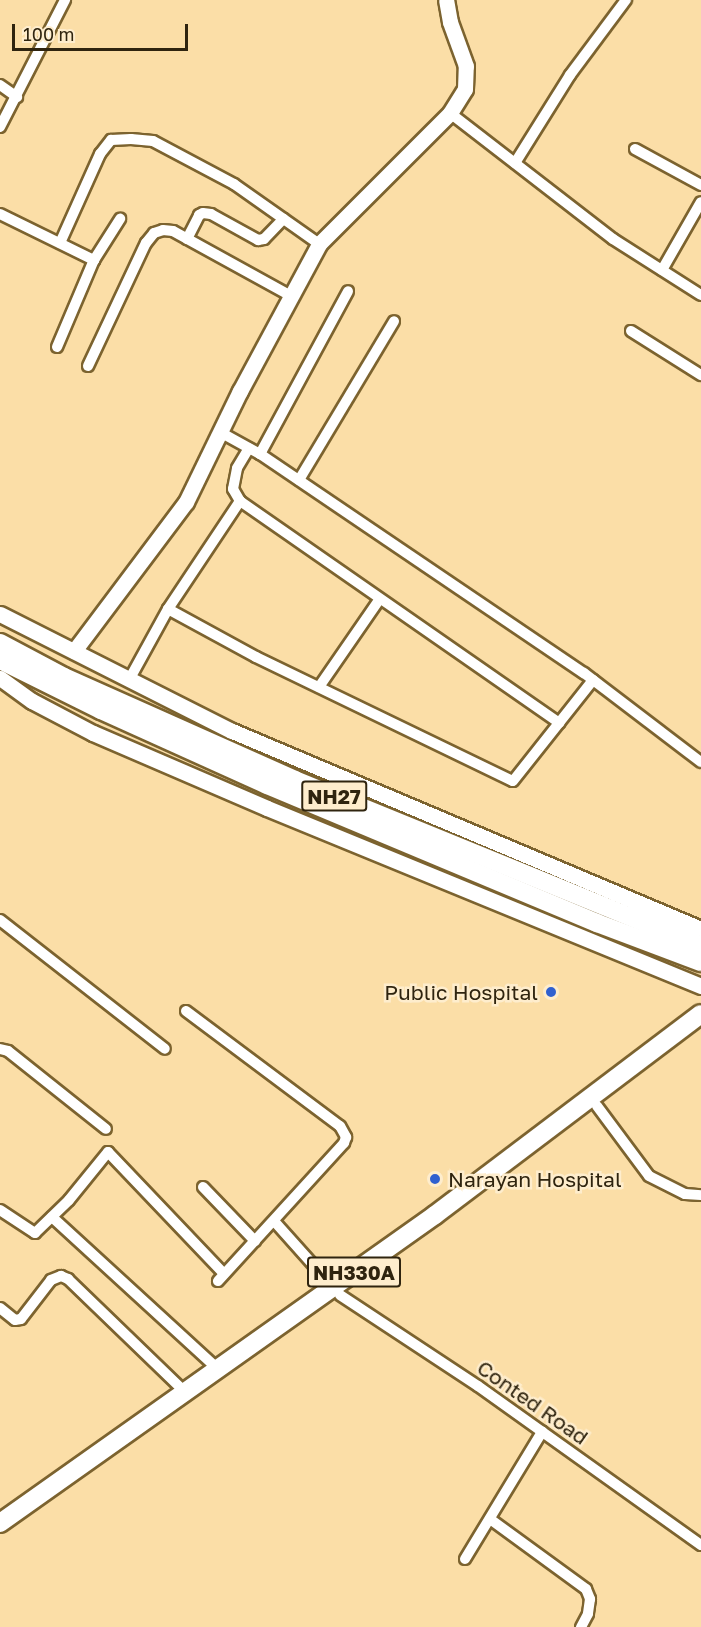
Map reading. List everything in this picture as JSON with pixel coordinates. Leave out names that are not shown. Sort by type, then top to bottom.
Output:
[{"type":"highway","name":"NH27","points":[[0,643],[64,677],[295,780],[671,942],[701,962]]},
{"type":"highway","name":"NH27","points":[[0,660],[101,710],[267,785],[597,923],[671,942],[701,946]]},
{"type":"highway","name":"NH330A","points":[[0,1523],[218,1369],[336,1291],[701,1014]]},
{"type":"highway","name":"NH330A","points":[[0,1535],[701,1029]]},
{"type":"street","points":[[0,128],[65,0]]},
{"type":"street","points":[[74,651],[186,502],[220,432],[319,244],[450,113],[465,89],[466,66],[450,22],[446,0]]},
{"type":"street","points":[[515,163],[570,75],[626,0]]},
{"type":"street","points":[[0,85],[17,97]]},
{"type":"street","points":[[450,113],[613,239],[701,295]]},
{"type":"street","points":[[60,243],[100,154],[111,140],[153,141],[234,184],[319,244]]},
{"type":"street","points":[[635,149],[701,186]]},
{"type":"street","points":[[662,270],[701,202]]},
{"type":"street","points":[[187,239],[199,215],[203,213],[211,214],[258,240],[264,239],[283,219]]},
{"type":"street","points":[[0,214],[94,260]]},
{"type":"street","points":[[57,347],[94,260],[120,219]]},
{"type":"street","points":[[88,366],[146,243],[154,233],[163,230],[173,231],[291,296]]},
{"type":"street","points":[[260,454],[348,291]]},
{"type":"street","points":[[299,480],[394,321]]},
{"type":"street","points":[[630,331],[701,375]]},
{"type":"street","points":[[220,432],[260,454],[593,680],[701,762]]},
{"type":"street","points":[[249,448],[237,468],[233,489],[240,501],[379,600],[559,723]]},
{"type":"street","points":[[129,680],[168,609],[240,501]]},
{"type":"street","points":[[319,687],[379,600]]},
{"type":"street","points":[[168,609],[319,687],[513,781],[593,680]]},
{"type":"street","points":[[0,614],[232,731],[701,929]]},
{"type":"street","points":[[0,678],[32,701],[93,733],[267,808],[701,986]]},
{"type":"street","points":[[0,920],[165,1049]]},
{"type":"street","points":[[0,1210],[35,1233],[108,1152],[221,1277],[274,1221],[291,1198],[344,1143],[345,1132],[186,1011]]},
{"type":"street","points":[[0,1048],[8,1051],[106,1129]]},
{"type":"street","points":[[597,1106],[649,1176],[685,1194],[701,1195]]},
{"type":"street","points":[[202,1187],[255,1241]]},
{"type":"street","points":[[52,1216],[218,1369]]},
{"type":"street","name":"Conted Road","points":[[274,1221],[336,1291],[542,1432],[701,1545]]},
{"type":"street","points":[[0,1308],[15,1320],[21,1319],[51,1280],[61,1276],[68,1279],[185,1392]]},
{"type":"street","points":[[465,1559],[542,1432]]},
{"type":"street","points":[[490,1519],[586,1589],[590,1599],[588,1614],[581,1627]]},
{"type":"place","name":"Public Hospital","points":[[551,992]]},
{"type":"place","name":"Narayan Hospital","points":[[435,1179]]}]
